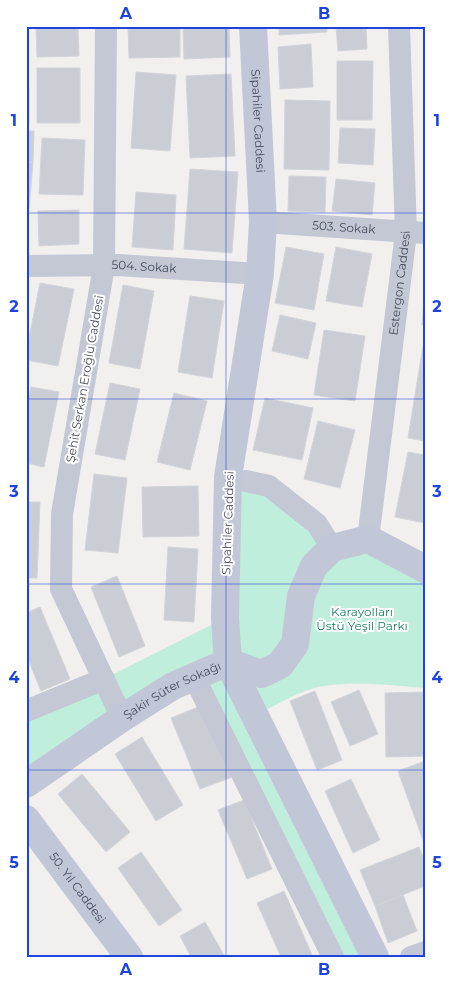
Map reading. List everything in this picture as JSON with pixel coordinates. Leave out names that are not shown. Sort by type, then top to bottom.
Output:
[{"type":"main road","name":"Sipahiler Caddesi","points":[[253,26],[263,222],[260,274],[228,477],[225,618],[228,662],[375,957]]},
{"type":"main road","name":"Şakir Süter Sokağı","points":[[26,784],[122,718],[173,686],[228,662],[261,674],[280,665],[295,644],[301,596],[314,566],[332,548],[368,538]]},
{"type":"main road","points":[[368,538],[425,569]]},
{"type":"main road","name":"50. Yıl Caddesi","points":[[26,819],[129,957]]},
{"type":"street","name":"Şehit Serkan Eroğlu Caddesi","points":[[106,26],[104,266],[62,514],[61,589],[122,718]]},
{"type":"street","name":"Estergon Caddesi","points":[[368,538],[415,233],[399,26]]},
{"type":"street","name":"503. Sokak","points":[[263,222],[415,233]]},
{"type":"street","name":"504. Sokak","points":[[26,266],[104,266],[260,274]]},
{"type":"street","points":[[246,481],[270,486],[317,524],[332,548]]},
{"type":"street","points":[[194,677],[332,957]]},
{"type":"street","points":[[26,711],[104,679]]},
{"type":"street","points":[[411,957],[425,952]]},
{"type":"green space","name":"Karayolları Üstü Yeşil Parkı","points":[[228,477],[269,486],[350,543],[425,567],[425,688],[365,684],[320,687],[295,695],[256,715],[375,957],[333,957],[194,677],[26,784],[26,711],[104,679],[225,618]]},
{"type":"building","points":[[36,26],[78,26],[79,56],[37,57]]},
{"type":"building","points":[[128,26],[180,26],[180,57],[129,58]]},
{"type":"building","points":[[183,26],[229,26],[230,57],[184,59]]},
{"type":"building","points":[[279,26],[327,26],[327,32],[279,35]]},
{"type":"building","points":[[336,26],[366,26],[367,49],[338,51]]},
{"type":"building","points":[[311,44],[313,87],[280,89],[278,47]]},
{"type":"building","points":[[337,61],[373,61],[372,120],[337,120]]},
{"type":"building","points":[[37,68],[80,68],[80,123],[37,123]]},
{"type":"building","points":[[136,72],[176,75],[170,151],[131,148]]},
{"type":"building","points":[[231,74],[235,156],[190,158],[186,76]]},
{"type":"building","points":[[26,88],[29,88],[29,123],[26,123]]},
{"type":"building","points":[[285,100],[330,101],[329,170],[284,169]]},
{"type":"building","points":[[340,128],[375,129],[373,165],[338,163]]},
{"type":"building","points":[[26,131],[34,131],[33,162],[26,162]]},
{"type":"building","points":[[42,138],[85,140],[83,195],[39,194]]},
{"type":"building","points":[[26,162],[33,162],[29,209],[26,208]]},
{"type":"building","points":[[190,169],[238,172],[232,253],[184,249]]},
{"type":"building","points":[[289,176],[326,177],[325,212],[288,211]]},
{"type":"building","points":[[336,179],[375,183],[372,215],[332,211]]},
{"type":"building","points":[[136,192],[176,195],[173,250],[132,247]]},
{"type":"building","points":[[79,210],[79,244],[39,246],[38,211]]},
{"type":"building","points":[[286,247],[324,254],[314,310],[275,303]]},
{"type":"building","points":[[336,247],[372,254],[362,307],[326,301]]},
{"type":"building","points":[[40,283],[74,289],[58,366],[26,360]]},
{"type":"building","points":[[123,285],[154,291],[140,369],[109,363]]},
{"type":"building","points":[[425,289],[425,325],[422,325]]},
{"type":"building","points":[[190,296],[224,301],[212,378],[178,372]]},
{"type":"building","points":[[280,315],[316,323],[308,359],[272,351]]},
{"type":"building","points":[[324,330],[365,336],[355,401],[314,395]]},
{"type":"building","points":[[425,340],[425,441],[408,438]]},
{"type":"building","points":[[110,383],[140,389],[125,460],[95,454]]},
{"type":"building","points":[[31,387],[59,392],[44,467],[26,463],[26,408]]},
{"type":"building","points":[[174,393],[207,401],[190,470],[157,462]]},
{"type":"building","points":[[265,398],[313,408],[302,460],[253,450]]},
{"type":"building","points":[[318,421],[355,430],[340,488],[304,479]]},
{"type":"building","points":[[408,452],[425,455],[425,523],[395,517]]},
{"type":"building","points":[[94,474],[127,478],[118,553],[85,550]]},
{"type":"building","points":[[198,486],[199,536],[143,537],[142,487]]},
{"type":"building","points":[[26,502],[40,502],[37,578],[26,578]]},
{"type":"building","points":[[168,547],[198,549],[194,622],[164,620]]},
{"type":"building","points":[[117,576],[145,646],[119,657],[91,587]]},
{"type":"building","points":[[40,607],[70,679],[41,691],[26,654],[26,613]]},
{"type":"building","points":[[359,690],[378,734],[350,746],[331,702]]},
{"type":"building","points":[[315,691],[342,760],[317,770],[290,701]]},
{"type":"building","points":[[425,692],[425,756],[386,757],[385,693]]},
{"type":"building","points":[[203,705],[232,777],[200,789],[171,718]]},
{"type":"building","points":[[142,737],[183,805],[156,821],[115,754]]},
{"type":"building","points":[[425,761],[425,843],[424,843],[398,771]]},
{"type":"building","points":[[82,774],[130,832],[106,852],[58,794]]},
{"type":"building","points":[[351,779],[380,840],[353,853],[325,791]]},
{"type":"building","points":[[244,800],[272,869],[247,879],[218,810]]},
{"type":"building","points":[[419,847],[425,862],[425,886],[375,906],[360,870]]},
{"type":"building","points":[[141,852],[182,910],[159,926],[118,868]]},
{"type":"building","points":[[284,891],[313,957],[281,957],[257,903]]},
{"type":"building","points":[[403,895],[417,931],[388,943],[375,906]]},
{"type":"building","points":[[205,922],[225,957],[191,957],[180,936]]}]
